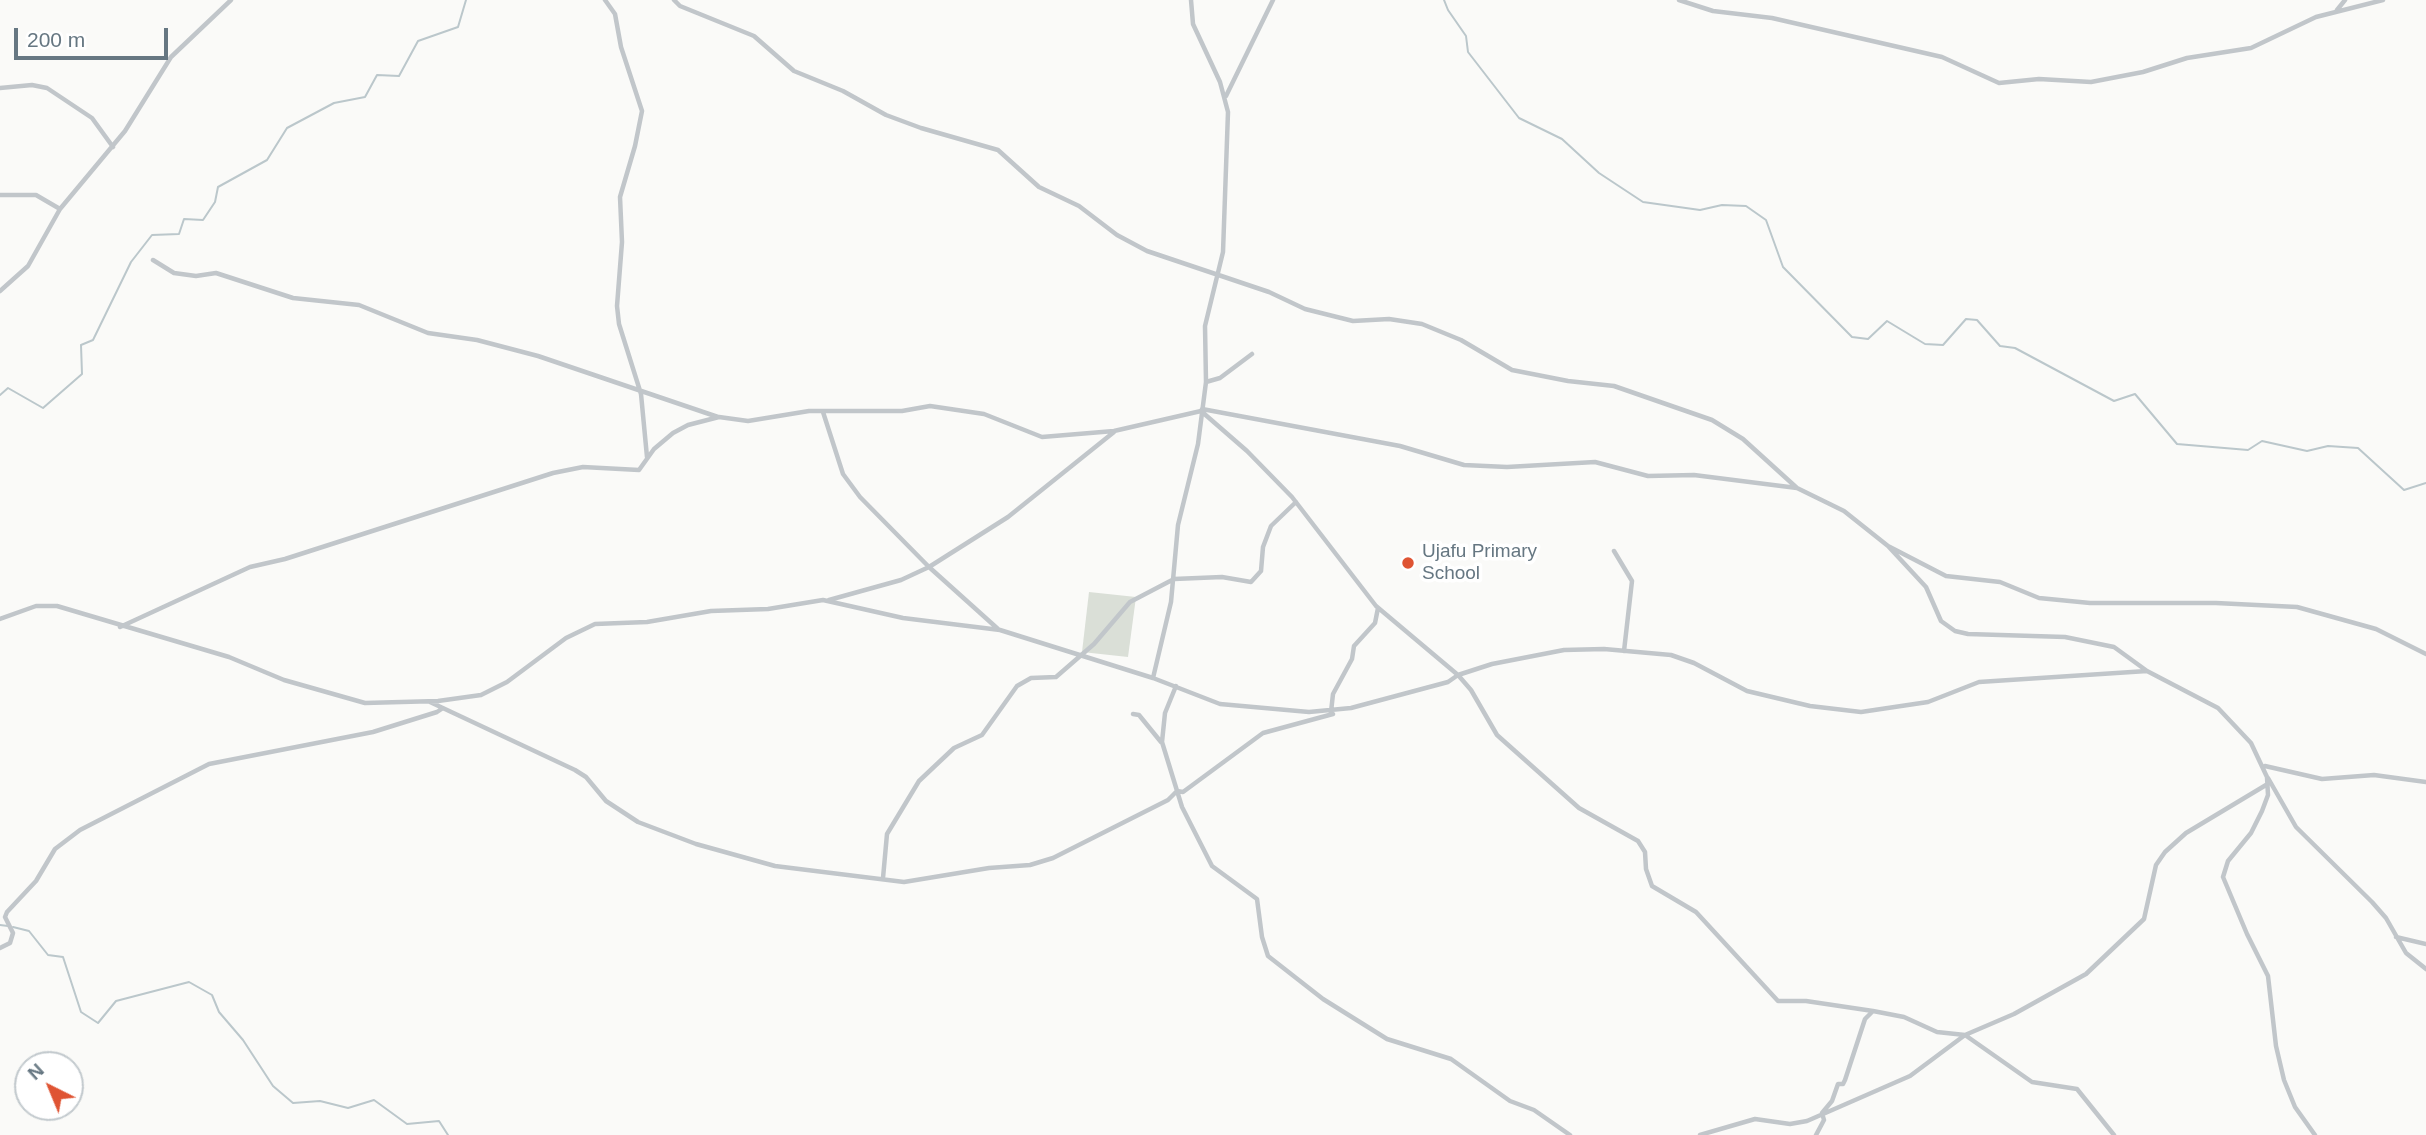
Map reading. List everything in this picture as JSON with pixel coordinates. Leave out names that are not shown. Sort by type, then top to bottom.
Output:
[{"type":"street","points":[[0,291],[28,266],[60,209],[113,147],[171,57],[231,0]]},
{"type":"street","points":[[605,0],[615,14],[621,47],[642,109],[635,146],[620,197],[622,242],[617,306],[619,324],[641,394],[648,457]]},
{"type":"street","points":[[674,0],[680,6],[754,36],[794,71],[843,91],[879,111],[926,130],[998,150],[1039,187],[1079,206],[1123,238],[1147,251],[1331,317],[1353,321],[1389,319],[1422,324],[1461,340],[1512,370],[1614,386],[1712,419],[1743,439],[1797,488],[1844,512],[1888,546],[1923,583],[1941,621],[1955,631],[1968,634],[2065,638],[2114,647],[2147,671],[2225,713],[2246,737],[2296,827],[2372,902],[2386,918],[2406,953],[2426,969]]},
{"type":"street","points":[[1153,678],[1174,579],[1178,525],[1197,453],[1206,382],[1205,326],[1220,275],[1228,124],[1226,97],[1193,24],[1191,0]]},
{"type":"street","points":[[1226,97],[1273,0]]},
{"type":"street","points":[[1679,0],[1713,11],[1772,18],[1942,57],[1999,83],[2028,79],[2091,82],[2143,72],[2187,58],[2251,48],[2299,23],[2383,0]]},
{"type":"street","points":[[2336,11],[2345,0]]},
{"type":"street","points":[[0,88],[38,85],[54,92],[92,118],[113,147]]},
{"type":"street","points":[[0,195],[32,194],[60,209]]},
{"type":"street","points":[[153,260],[174,273],[195,276],[216,272],[293,298],[359,305],[428,333],[477,340],[538,356],[641,394],[683,404],[719,417],[748,421],[822,411],[902,411],[930,406],[984,414],[1036,437],[1114,431],[1202,410],[1400,446],[1464,465],[1507,467],[1595,462],[1648,476],[1694,475],[1797,488]]},
{"type":"street","points":[[1206,382],[1220,378],[1252,354]]},
{"type":"street","points":[[1202,410],[1247,451],[1296,502],[1378,607],[1458,675],[1497,735],[1579,808],[1638,841],[1645,852],[1646,869],[1652,886],[1700,915],[1778,1001],[1806,1001],[1873,1011],[1904,1017],[1937,1032],[1965,1035],[2038,1086],[2077,1089],[2114,1135]]},
{"type":"street","points":[[822,411],[838,462],[850,484],[882,523],[1000,630],[1017,638],[1081,654],[1176,685],[1229,705],[1331,712],[1448,682],[1458,675],[1534,654],[1564,650],[1624,651],[1682,658],[1747,691],[1813,706],[1861,712],[1928,702],[1979,682],[2147,671]]},
{"type":"street","points":[[120,627],[253,566],[293,557],[569,469],[639,470],[648,457],[680,429],[719,417]]},
{"type":"street","points":[[0,619],[25,608],[50,605],[229,657],[284,680],[355,702],[462,699],[491,691],[566,638],[595,624],[647,622],[698,612],[768,610],[827,600],[901,580],[929,567],[1008,517],[1114,431]]},
{"type":"street","points":[[883,878],[887,834],[894,818],[926,771],[954,748],[982,735],[1009,694],[1020,683],[1031,678],[1056,677],[1094,645],[1130,602],[1174,579],[1222,577],[1251,582],[1261,571],[1263,547],[1273,523],[1296,502]]},
{"type":"street","points":[[1888,546],[1946,576],[2000,582],[2039,598],[2090,603],[2216,603],[2297,607],[2376,629],[2426,654]]},
{"type":"street","points":[[1614,551],[1629,570],[1632,581],[1624,651]]},
{"type":"street","points":[[827,600],[903,618],[1000,630]]},
{"type":"street","points":[[1331,712],[1333,694],[1352,657],[1353,646],[1375,623],[1378,607]]},
{"type":"street","points":[[1161,743],[1165,713],[1176,685]]},
{"type":"street","points":[[426,701],[581,773],[606,801],[642,824],[729,856],[775,866],[910,882],[989,868],[1034,864],[1168,800],[1177,791]]},
{"type":"street","points":[[0,948],[10,943],[13,933],[5,917],[7,912],[36,881],[55,849],[80,830],[209,764],[278,748],[373,732],[443,708]]},
{"type":"street","points":[[1177,791],[1183,792],[1266,732],[1297,726],[1343,709]]},
{"type":"street","points":[[1133,713],[1139,715],[1161,743],[1188,823],[1212,866],[1257,899],[1264,946],[1273,961],[1323,999],[1387,1039],[1451,1059],[1510,1101],[1534,1110],[1570,1135]]},
{"type":"street","points":[[2264,766],[2322,779],[2374,775],[2426,782]]},
{"type":"street","points":[[2267,776],[2267,795],[2262,811],[2246,840],[2228,861],[2223,877],[2268,976],[2276,1046],[2284,1080],[2295,1107],[2315,1135]]},
{"type":"street","points":[[1700,1135],[1753,1119],[1798,1124],[1910,1076],[1965,1035],[2026,1008],[2100,964],[2144,919],[2156,865],[2165,852],[2186,833],[2266,785]]},
{"type":"street","points":[[2396,937],[2426,944]]},
{"type":"street","points":[[1822,1113],[1832,1101],[1838,1083],[1843,1084],[1845,1080],[1865,1019],[1873,1011]]},
{"type":"street","points":[[1816,1135],[1824,1120],[1822,1113]]},
{"type":"shaded area","points":[[1089,592],[1136,597],[1128,657],[1082,652]]},
{"type":"waterway","points":[[0,395],[8,388],[43,408],[82,374],[81,345],[93,340],[131,262],[152,235],[179,234],[184,219],[203,220],[215,202],[218,187],[267,160],[287,128],[334,103],[365,97],[377,75],[399,76],[418,41],[458,27],[466,0]]},
{"type":"waterway","points":[[1444,0],[1466,36],[1468,52],[1519,118],[1562,139],[1599,173],[1643,202],[1700,210],[1722,205],[1746,206],[1766,220],[1783,267],[1852,337],[1868,339],[1887,321],[1925,344],[1943,345],[1966,319],[1977,320],[2000,346],[2015,348],[2114,401],[2135,394],[2177,444],[2248,450],[2262,441],[2307,451],[2328,446],[2358,448],[2404,490],[2426,483]]},
{"type":"waterway","points":[[0,925],[8,926]]},
{"type":"waterway","points":[[13,927],[29,931],[48,955],[63,957],[81,1012],[98,1023],[116,1001],[189,982],[212,995],[219,1012],[243,1040],[273,1086],[293,1103],[320,1101],[348,1108],[374,1100],[407,1124],[439,1121],[448,1135]]},
{"type":"place","name":"Ujafu Primary School","points":[[1408,563]]}]
